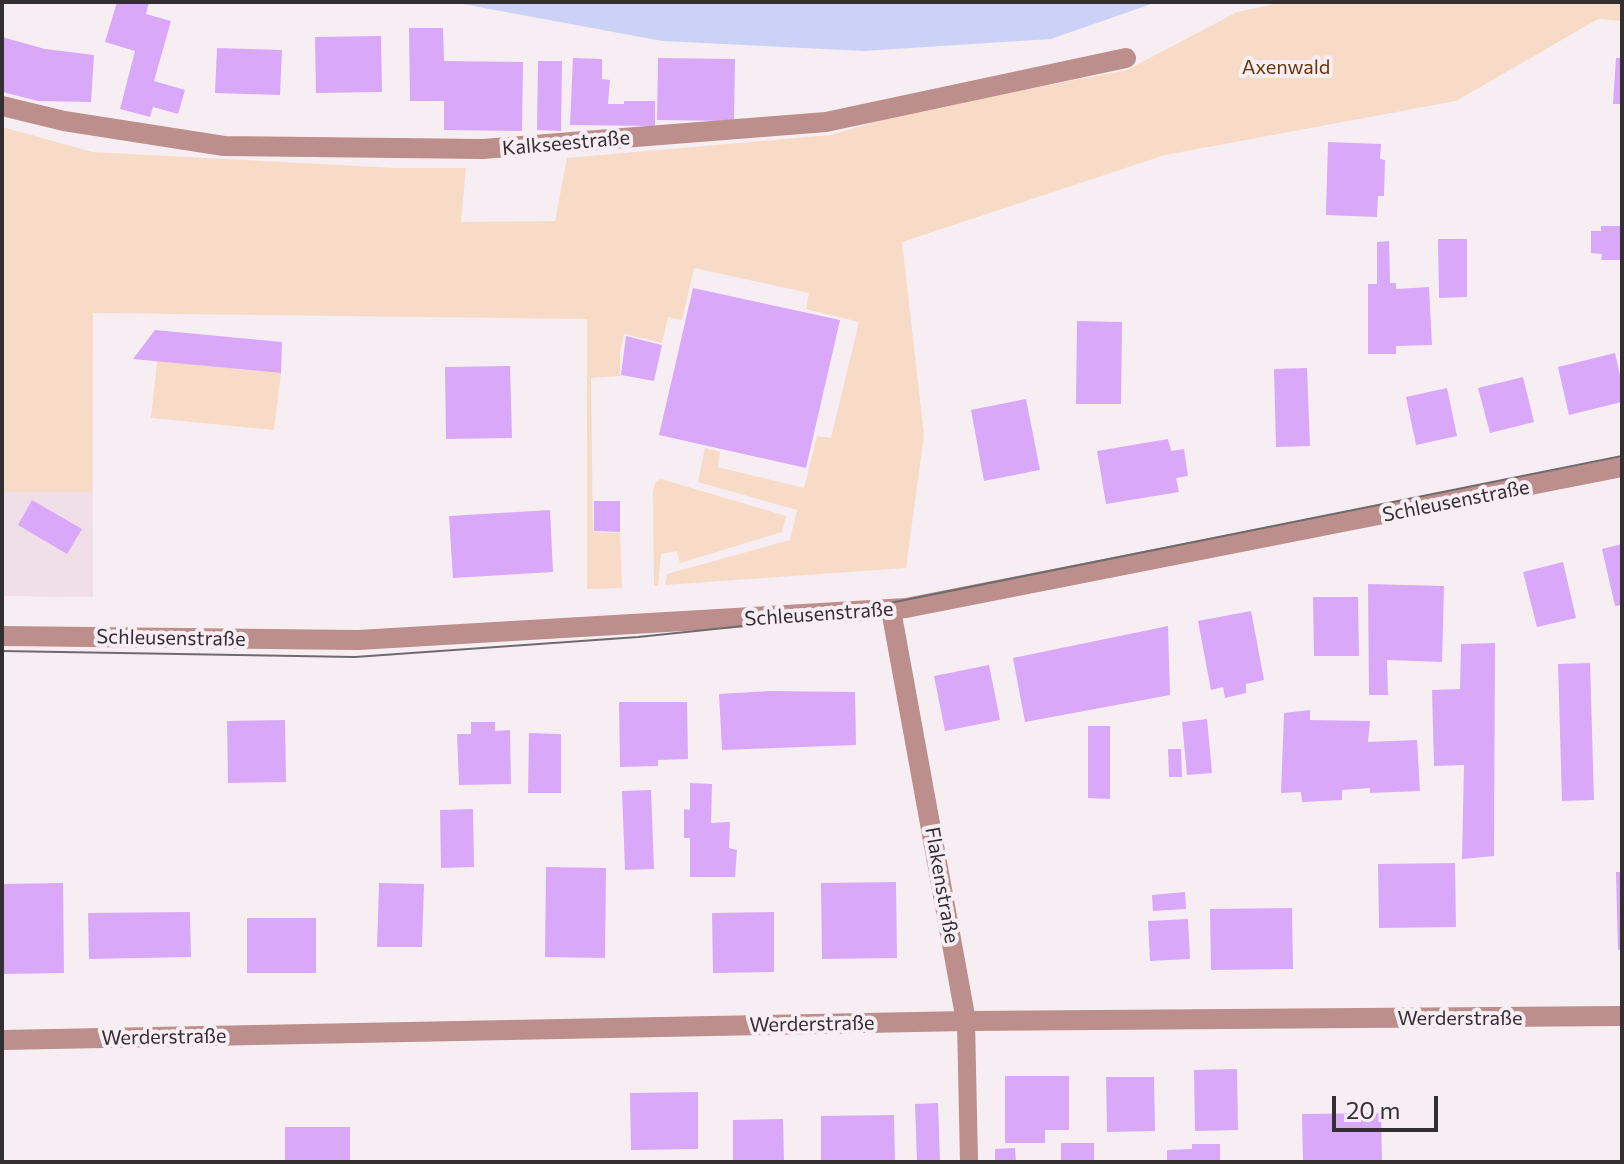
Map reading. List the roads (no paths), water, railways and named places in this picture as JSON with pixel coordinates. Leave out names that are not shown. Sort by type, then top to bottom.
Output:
[{"type":"street","name":"Kalkseestraße","points":[[2,106],[64,121],[224,146],[483,149],[826,122],[1126,58]]},
{"type":"street","name":"Schleusenstraße","points":[[2,636],[358,640],[891,610],[1622,467]]},
{"type":"street","name":"Flakenstraße","points":[[891,610],[966,1021]]},
{"type":"street","name":"Werderstraße","points":[[2,1040],[966,1021],[1622,1016]]},
{"type":"lane","name":"Flakenstraße","points":[[966,1021],[969,1162]]},
{"type":"water","points":[[452,2],[1157,2],[1051,39],[864,51],[662,41]]},
{"type":"tram line","points":[[2,651],[355,657],[734,627],[870,607],[1622,456]]},
{"type":"park label","name":"Axenwald","points":[[1286,67]]}]
